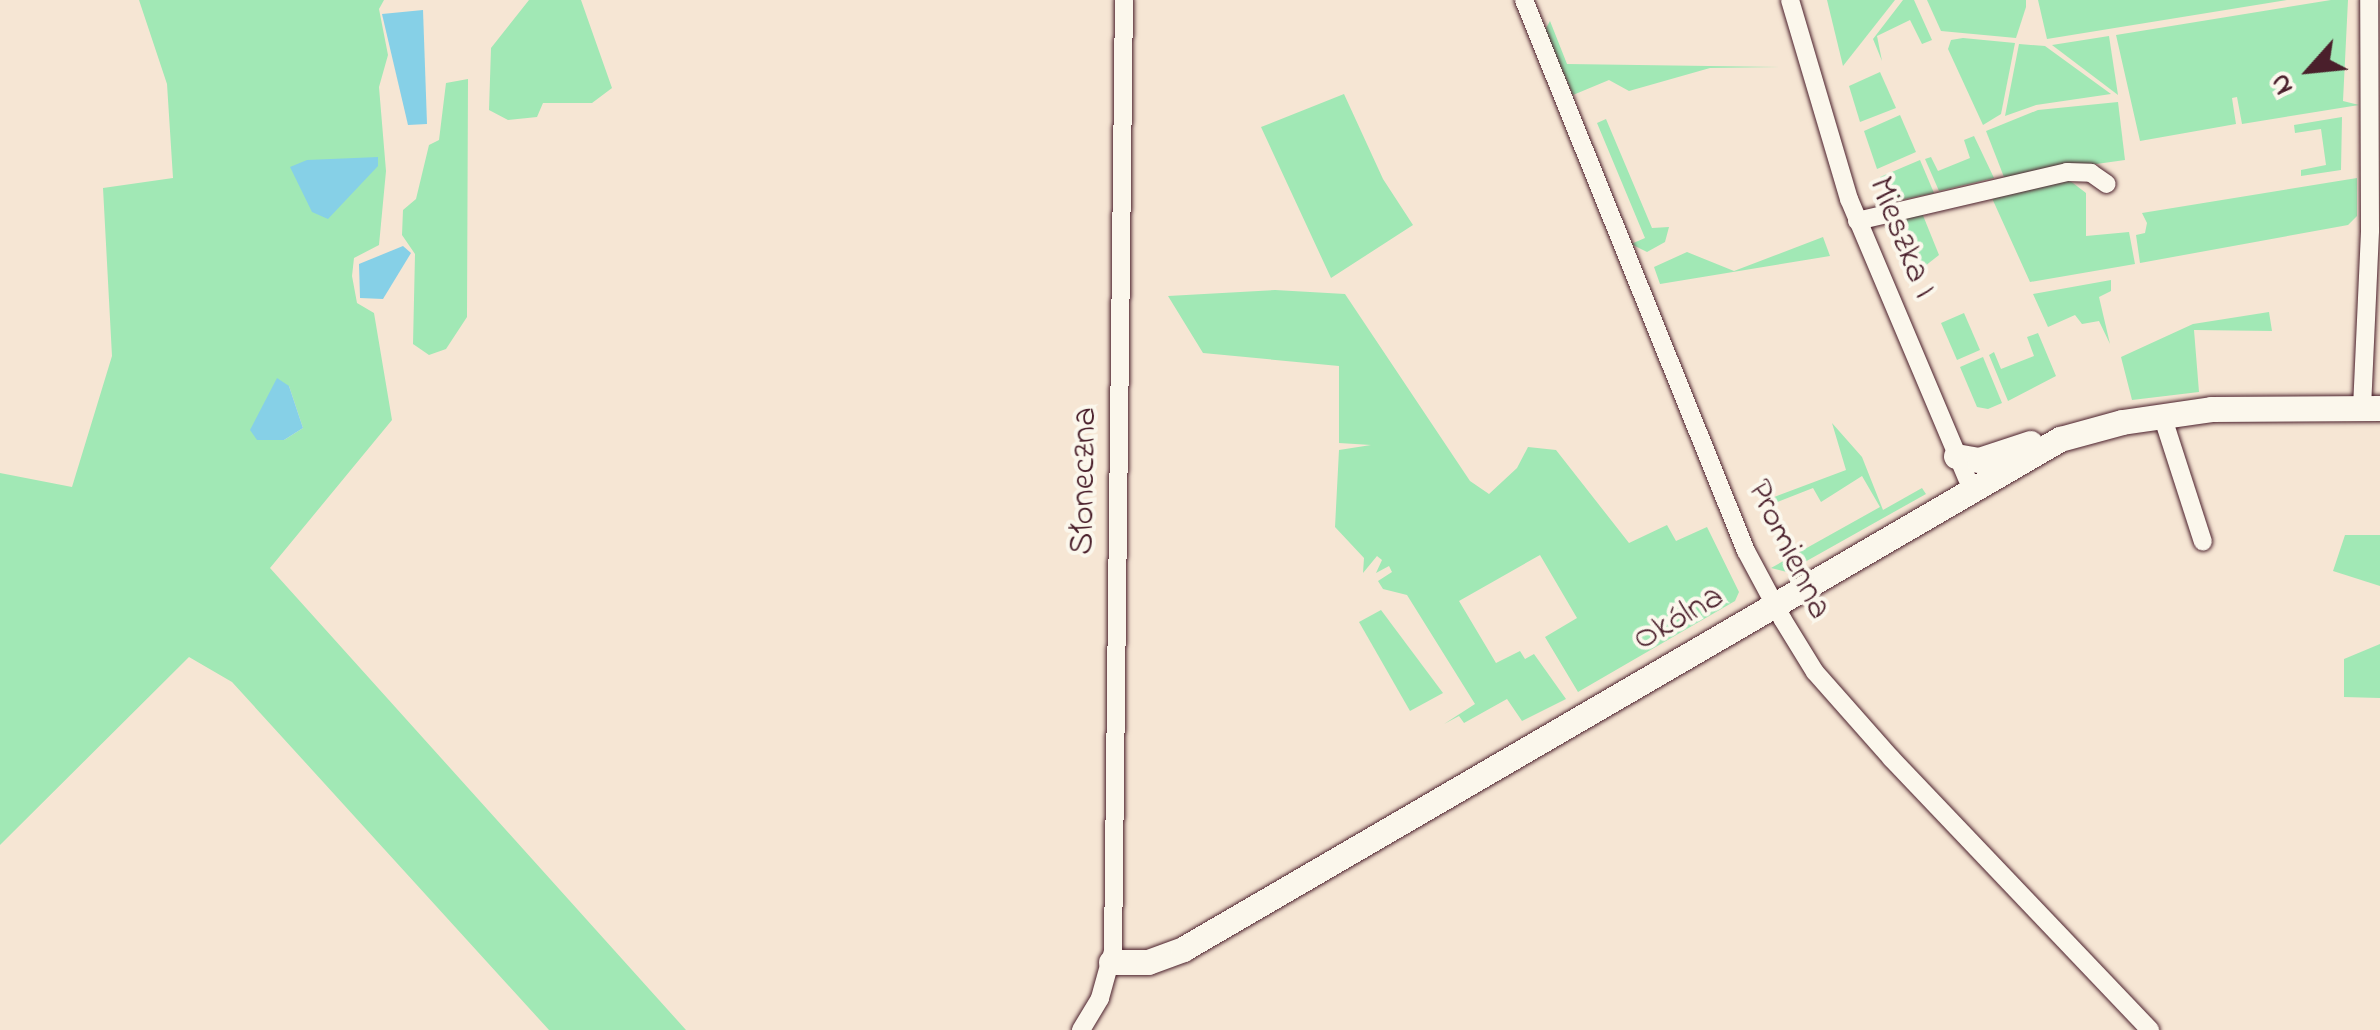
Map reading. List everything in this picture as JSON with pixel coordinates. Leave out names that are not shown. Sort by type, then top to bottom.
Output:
[{"type":"street","name":"Słoneczna","points":[[1112,962],[1124,0]]},
{"type":"street","name":"Promienna","points":[[1524,0],[1746,551],[1774,605],[1815,672],[2150,1030]]},
{"type":"street","name":"Mieszka I","points":[[1790,0],[1857,221],[1973,493]]},
{"type":"street","points":[[2369,0],[2371,408]]},
{"type":"street","points":[[1857,221],[2068,172],[2091,173],[2107,184]]},
{"type":"street","name":"Okólna","points":[[1112,962],[1148,962],[1182,949],[2060,439],[2162,414],[2371,408]]},
{"type":"street","points":[[2162,414],[2204,542]]},
{"type":"street","points":[[1956,456],[1979,460],[2060,439]]},
{"type":"street","points":[[1081,1030],[1112,962]]},
{"type":"green space","points":[[139,0],[384,0],[379,9],[388,55],[379,87],[386,171],[379,245],[354,258],[352,276],[357,303],[374,313],[392,420],[270,568],[686,1030],[549,1030],[232,682],[189,657],[0,845],[0,473],[72,487],[112,356],[103,188],[173,178],[167,84]],"holes":[[[289,386],[303,428],[284,440],[262,436]]]},
{"type":"green space","points":[[529,0],[581,0],[612,88],[592,103],[543,103],[537,117],[508,120],[489,110],[491,48]]},
{"type":"green space","points":[[1827,0],[1895,0],[1843,66]]},
{"type":"green space","points":[[1903,0],[1914,0],[1932,40],[1922,44],[1910,20],[1877,36],[1882,61],[1873,39]]},
{"type":"green space","points":[[1927,0],[2026,0],[2026,7],[2016,38],[1941,31]]},
{"type":"green space","points":[[2038,0],[2287,0],[2047,39]]},
{"type":"green space","points":[[2348,0],[2343,101],[2359,105],[2242,124],[2237,97],[2232,98],[2236,124],[2140,141],[2116,35]]},
{"type":"green space","points":[[1550,21],[1567,64],[1786,67],[1710,68],[1629,91],[1609,80],[1573,95],[1545,30]]},
{"type":"green space","points":[[2109,36],[2118,95],[2052,45]]},
{"type":"green space","points":[[1951,40],[2015,43],[2001,114],[1983,125],[1948,49]]},
{"type":"green space","points":[[2019,44],[2045,46],[2111,94],[2036,105],[2005,116]]},
{"type":"green space","points":[[1880,72],[1896,108],[1860,122],[1849,86]]},
{"type":"green space","points":[[468,79],[467,317],[446,349],[429,355],[413,344],[415,254],[402,235],[403,210],[416,199],[429,145],[439,140],[446,83]]},
{"type":"green space","points":[[1344,94],[1383,179],[1413,225],[1331,278],[1261,127]]},
{"type":"green space","points":[[2118,102],[2125,160],[2004,177],[1986,131],[2038,110]]},
{"type":"green space","points":[[1900,115],[1916,152],[1877,169],[1864,131]]},
{"type":"green space","points":[[2342,117],[2341,170],[2301,176],[2301,170],[2326,165],[2321,129],[2295,133],[2294,125]]},
{"type":"green space","points":[[1606,119],[1652,228],[1669,227],[1665,242],[1647,252],[1631,244],[1645,238],[1597,123]]},
{"type":"green space","points":[[1974,136],[1994,178],[1939,191],[1925,159],[1931,157],[1938,171],[1970,158],[1964,140]]},
{"type":"green space","points":[[1920,160],[1934,193],[1891,202],[1880,177]]},
{"type":"green space","points":[[2357,178],[2357,216],[2348,225],[2140,263],[2136,235],[2145,233],[2147,223],[2142,213]]},
{"type":"green space","points":[[2069,180],[2086,193],[2086,236],[2129,232],[2135,264],[2030,282],[1991,196]]},
{"type":"green space","points":[[1920,208],[1939,255],[1920,270],[1896,214]]},
{"type":"green space","points":[[1823,237],[1830,256],[1660,284],[1654,267],[1687,252],[1734,271]]},
{"type":"green space","points":[[2111,280],[2111,291],[2099,297],[2110,344],[2099,321],[2082,324],[2075,315],[2048,327],[2033,294]]},
{"type":"green space","points":[[1275,290],[1345,294],[1470,481],[1489,494],[1517,468],[1528,447],[1556,450],[1629,543],[1667,525],[1676,541],[1707,527],[1739,592],[1735,601],[1578,692],[1545,637],[1577,618],[1540,555],[1459,601],[1496,663],[1520,651],[1525,659],[1534,654],[1566,699],[1522,721],[1507,699],[1464,723],[1459,716],[1444,724],[1475,704],[1407,595],[1383,589],[1378,581],[1392,572],[1389,566],[1376,573],[1382,560],[1377,556],[1363,573],[1364,558],[1335,527],[1339,450],[1371,445],[1339,443],[1339,366],[1203,353],[1168,296]]},
{"type":"green space","points":[[2269,312],[2272,331],[2194,330],[2199,392],[2132,400],[2121,357],[2193,324]]},
{"type":"green space","points":[[1964,313],[1980,350],[1957,360],[1941,323]]},
{"type":"green space","points":[[2038,333],[2056,376],[2008,401],[1989,355],[1994,352],[2001,369],[2034,356],[2027,337]]},
{"type":"green space","points":[[1983,357],[2002,403],[1988,409],[1977,407],[1960,367]]},
{"type":"green space","points":[[1832,423],[1862,457],[1883,510],[1922,488],[1926,494],[1787,572],[1771,568],[1880,507],[1862,476],[1821,502],[1813,488],[1772,504],[1769,499],[1846,470]]},
{"type":"green space","points":[[2345,535],[2380,535],[2380,586],[2333,571]]},
{"type":"green space","points":[[1381,610],[1443,693],[1410,711],[1359,622]]},
{"type":"green space","points":[[2380,644],[2380,698],[2344,697],[2344,659]]},
{"type":"water","points":[[423,10],[427,124],[408,125],[382,14]]},
{"type":"water","points":[[378,157],[378,166],[328,219],[312,212],[290,167],[307,160]]},
{"type":"water","points":[[403,246],[411,253],[383,299],[360,298],[359,264]]},
{"type":"water","points":[[277,378],[289,386],[303,428],[284,440],[257,440],[250,430]]}]
